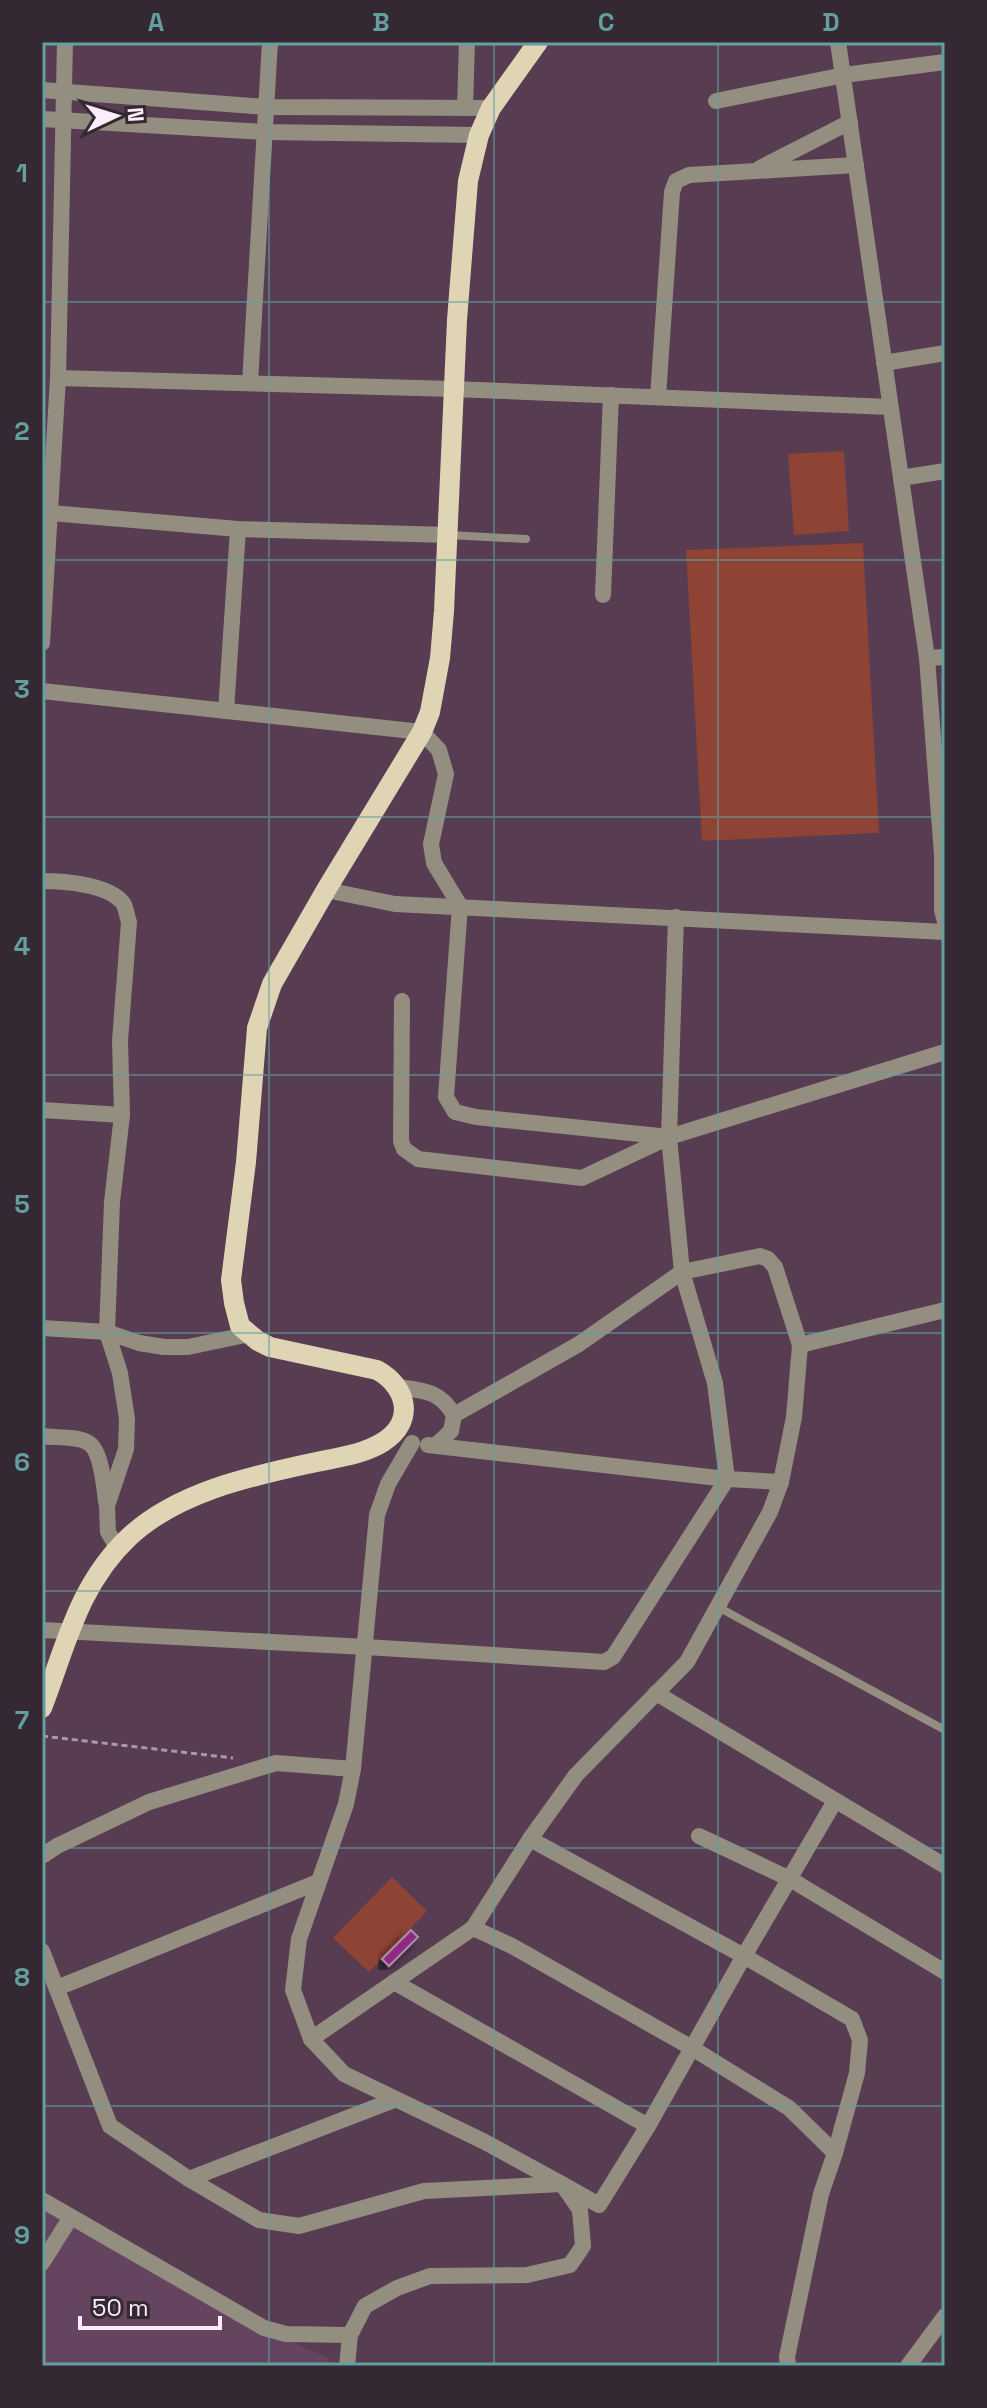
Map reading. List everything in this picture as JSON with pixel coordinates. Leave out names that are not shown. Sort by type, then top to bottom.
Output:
[{"type":"main road","points":[[42,1708],[84,1596],[106,1563],[130,1536],[185,1501],[274,1471],[370,1449],[386,1440],[398,1426],[402,1397],[390,1377],[377,1370],[285,1352],[258,1341],[240,1326],[231,1280],[246,1162],[257,1028],[272,984],[422,732],[433,700],[440,658],[453,389],[468,181],[479,135],[491,108],[538,42]]},
{"type":"street","points":[[42,643],[58,378],[65,42]]},
{"type":"street","points":[[250,383],[270,42]]},
{"type":"street","points":[[465,108],[467,42]]},
{"type":"street","points":[[838,42],[927,658],[943,855],[942,910],[945,922]]},
{"type":"street","points":[[716,101],[844,75],[945,62]]},
{"type":"street","points":[[42,90],[266,107],[491,108]]},
{"type":"street","points":[[42,119],[264,132],[479,135]]},
{"type":"street","points":[[751,172],[850,122]]},
{"type":"street","points":[[658,397],[672,192],[676,181],[689,175],[856,165]]},
{"type":"street","points":[[884,363],[945,353]]},
{"type":"street","points":[[58,378],[453,389],[890,407]]},
{"type":"street","points":[[603,595],[611,395]]},
{"type":"street","points":[[901,478],[945,471]]},
{"type":"street","points":[[51,513],[238,529],[448,535]]},
{"type":"street","points":[[226,711],[238,529]]},
{"type":"street","points":[[927,658],[945,657]]},
{"type":"street","points":[[42,691],[422,732],[439,750],[446,774],[431,844],[434,863],[460,906],[446,1097],[455,1112],[476,1117],[669,1137]]},
{"type":"street","points":[[42,881],[68,881],[101,889],[123,903],[129,922],[120,1041],[122,1115],[112,1202],[107,1332],[120,1373],[127,1419],[126,1449],[107,1506]]},
{"type":"street","points":[[326,890],[395,904],[945,932]]},
{"type":"street","points":[[42,1630],[604,1662],[613,1657],[727,1479],[715,1383],[682,1272],[669,1137],[676,917]]},
{"type":"street","points":[[402,1001],[401,1141],[404,1149],[418,1159],[582,1178],[669,1137],[945,1052]]},
{"type":"street","points":[[42,1110],[122,1115]]},
{"type":"street","points":[[311,2039],[473,1928],[530,1839],[576,1775],[687,1662],[770,1512],[781,1482],[794,1417],[800,1345],[775,1267],[760,1256],[682,1272],[579,1344],[454,1415]]},
{"type":"street","points":[[800,1345],[945,1310]]},
{"type":"street","points":[[42,1328],[107,1332],[139,1343],[176,1347],[250,1334]]},
{"type":"street","points":[[402,1397],[428,1391],[446,1401],[454,1415],[451,1431],[436,1445]]},
{"type":"street","points":[[42,1436],[87,1442],[93,1447],[100,1466],[108,1532],[118,1549]]},
{"type":"street","points":[[386,1440],[727,1479],[781,1482]]},
{"type":"street","points":[[412,1443],[388,1484],[377,1515],[353,1769],[346,1804],[299,1939],[293,1990],[311,2039],[344,2074],[483,2141],[599,2205],[648,2126],[835,1801]]},
{"type":"street","points":[[656,1693],[945,1866]]},
{"type":"street","points":[[42,1856],[149,1802],[276,1763],[353,1769]]},
{"type":"street","points":[[699,1836],[790,1879],[945,1972]]},
{"type":"street","points":[[530,1839],[852,2019],[860,2040],[857,2073],[821,2194],[787,2357],[788,2366]]},
{"type":"street","points":[[57,1988],[318,1882]]},
{"type":"street","points":[[473,1928],[512,1946],[692,2048],[789,2108],[835,2153]]},
{"type":"street","points":[[42,1951],[110,2126],[189,2179],[259,2220],[299,2226],[424,2191],[562,2184]]},
{"type":"street","points":[[394,1982],[648,2126]]},
{"type":"street","points":[[189,2179],[394,2100]]},
{"type":"street","points":[[347,2366],[350,2335],[365,2306],[397,2288],[430,2276],[527,2275],[570,2265],[583,2246],[580,2210],[562,2184]]},
{"type":"street","points":[[42,2200],[264,2328],[286,2334],[350,2335]]},
{"type":"street","points":[[42,2263],[71,2217]]},
{"type":"street","points":[[908,2366],[945,2316]]},
{"type":"lane","points":[[448,535],[526,539]]},
{"type":"lane","points":[[717,1607],[945,1730]]},
{"type":"path","points":[[42,1736],[245,1759]]},
{"type":"shaded area","points":[[844,451],[849,531],[794,535],[788,454]]},
{"type":"shaded area","points":[[863,543],[879,833],[702,841],[686,550]]},
{"type":"shaded area","points":[[392,1877],[427,1911],[369,1972],[333,1938]]},
{"type":"shaded area","points":[[42,2204],[248,2323],[329,2358],[330,2366],[42,2366]]},
{"type":"building","points":[[411,1930],[418,1937],[389,1966],[382,1959]]}]
